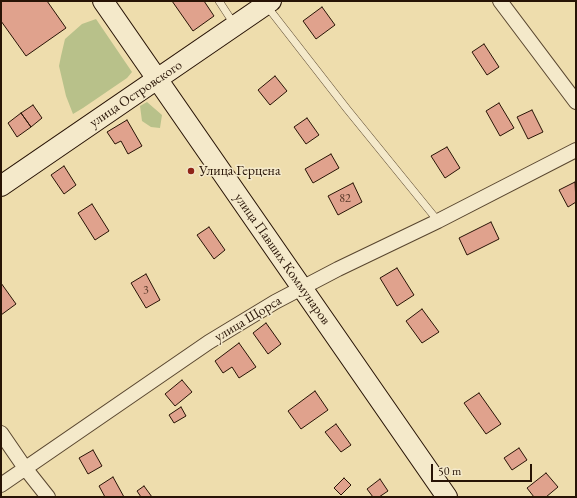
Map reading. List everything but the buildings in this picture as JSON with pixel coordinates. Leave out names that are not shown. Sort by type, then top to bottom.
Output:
[{"type":"street","name":"улица Павших Коммунаров","points":[[103,1],[447,497]]},
{"type":"street","points":[[500,1],[576,102]]},
{"type":"street","name":"улица Островского","points":[[1,186],[268,3]]},
{"type":"street","name":"улица Щорса","points":[[1,485],[209,342],[275,302],[576,150]]},
{"type":"street","points":[[1,433],[25,468],[48,497]]},
{"type":"lane","points":[[219,1],[235,25]]},
{"type":"lane","points":[[268,3],[347,108],[438,221]]},
{"type":"green space","points":[[96,19],[132,72],[127,78],[73,114],[66,96],[59,66],[65,39],[82,24]]},
{"type":"green space","points":[[147,102],[162,115],[160,128],[151,127],[142,121],[140,106]]},
{"type":"place","name":"Улица Герцена","points":[[191,171]]}]
